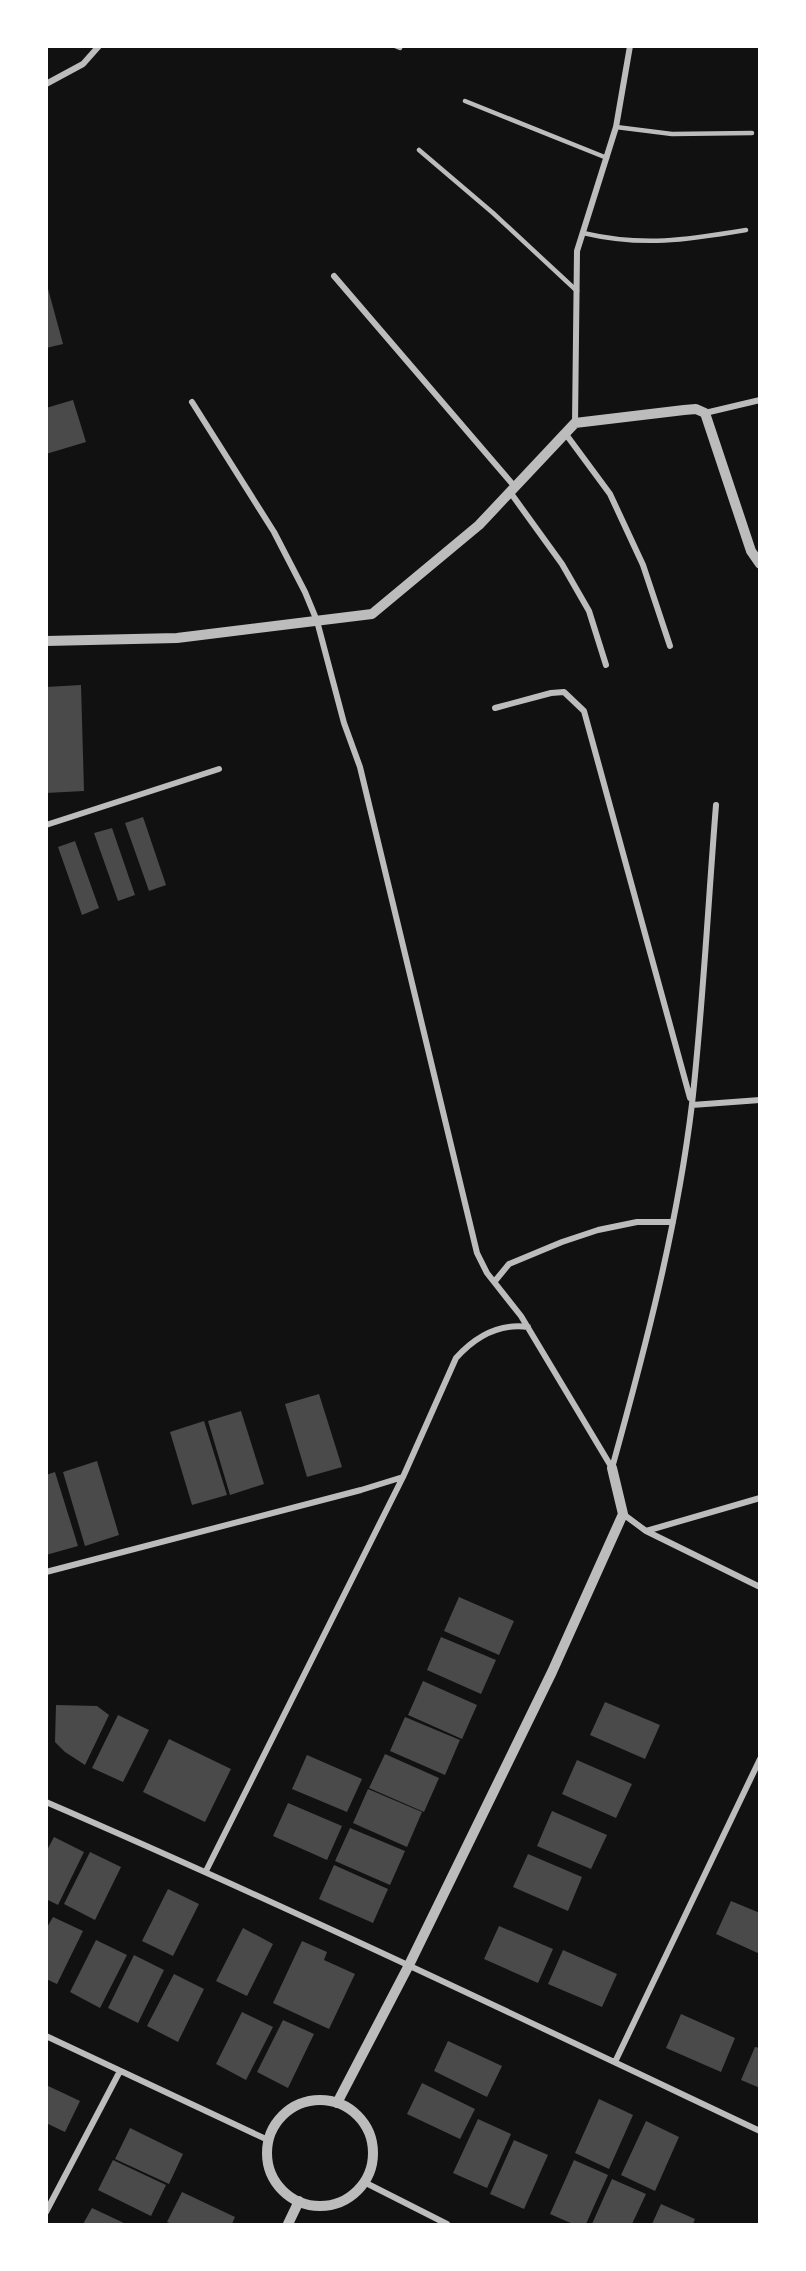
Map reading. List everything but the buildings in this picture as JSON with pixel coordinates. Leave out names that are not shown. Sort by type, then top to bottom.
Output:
[{"type":"street","points":[[46,84],[83,64],[99,46]]},
{"type":"street","points":[[46,641],[177,638],[372,614],[480,525],[574,423],[577,251],[616,127],[630,46]]},
{"type":"street","points":[[334,276],[513,489],[562,564],[589,611],[606,665]]},
{"type":"street","points":[[574,423],[696,409],[705,413],[759,400]]},
{"type":"street","points":[[192,402],[274,532],[305,592],[317,621],[344,723],[360,767],[472,1239],[482,1263],[528,1327],[612,1468],[623,1514],[552,1672],[410,1965],[337,2103]]},
{"type":"street","points":[[705,413],[751,551],[759,564]]},
{"type":"street","points":[[565,433],[610,494],[643,565],[670,646]]},
{"type":"street","points":[[495,708],[551,693],[564,692],[584,711],[692,1105]]},
{"type":"street","points":[[46,825],[219,769]]},
{"type":"street","points":[[612,1468],[639,1370],[673,1222],[692,1105],[716,805]]},
{"type":"street","points":[[692,1105],[759,1100]]},
{"type":"street","points":[[495,1281],[509,1264],[598,1230],[637,1222],[673,1222]]},
{"type":"street","points":[[206,1871],[404,1477],[456,1358],[466,1347],[487,1333],[515,1325],[528,1327]]},
{"type":"street","points":[[46,1572],[404,1477]]},
{"type":"street","points":[[646,1531],[759,1498]]},
{"type":"street","points":[[623,1514],[646,1531],[759,1587]]},
{"type":"street","points":[[615,2062],[759,1759]]},
{"type":"street","points":[[46,1802],[206,1871],[410,1965],[759,2131]]},
{"type":"street","points":[[46,2036],[268,2140]]},
{"type":"street","points":[[46,2212],[120,2071]]},
{"type":"street","points":[[314,2100],[337,2103],[358,2116],[371,2138],[372,2163],[364,2182],[348,2197],[333,2204],[316,2205],[299,2201],[283,2191],[271,2173],[267,2151],[268,2140],[275,2125],[291,2108],[314,2100]]},
{"type":"street","points":[[364,2182],[447,2224]]},
{"type":"street","points":[[288,2224],[299,2201]]},
{"type":"lane","points":[[395,46],[400,48],[401,46]]},
{"type":"lane","points":[[465,101],[607,158]]},
{"type":"lane","points":[[616,127],[672,134],[752,133]]},
{"type":"lane","points":[[419,150],[493,213],[577,291]]},
{"type":"lane","points":[[583,233],[612,239],[652,242],[746,230]]}]
